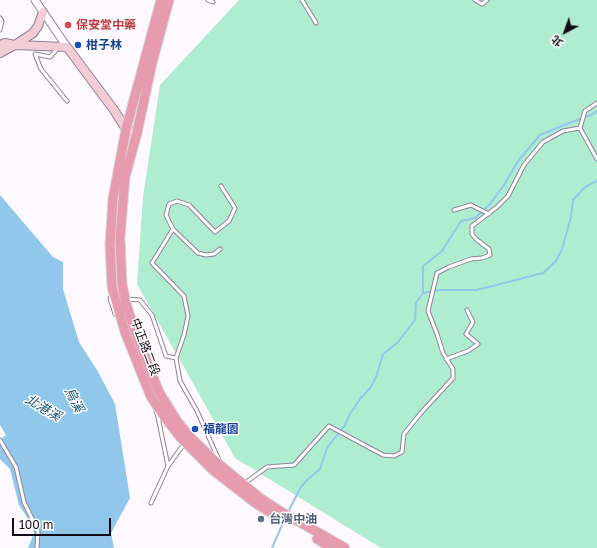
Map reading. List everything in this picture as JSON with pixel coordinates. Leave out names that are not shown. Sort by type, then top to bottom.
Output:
[{"type":"main road","name":"中正路二段","points":[[161,0],[126,129],[113,199],[110,244],[112,287],[125,332],[152,397],[163,415],[185,442],[214,471],[254,502],[345,548]]},
{"type":"main road","name":"中正路二段","points":[[168,0],[152,63],[137,133],[125,177],[120,238],[122,284],[125,299],[134,329],[159,392],[176,421],[215,461],[260,498],[285,518],[332,548]]},
{"type":"main road","points":[[0,53],[16,45],[33,33],[38,26],[43,12]]},
{"type":"main road","points":[[0,45],[5,43],[16,45],[63,47],[114,110],[126,129],[137,133]]},
{"type":"street","points":[[35,0],[63,47]]},
{"type":"lane","points":[[208,0],[213,2]]},
{"type":"lane","points":[[302,0],[316,22]]},
{"type":"lane","points":[[475,0],[482,4],[487,0]]},
{"type":"lane","points":[[0,18],[2,21],[0,30]]},
{"type":"lane","points":[[63,47],[50,57],[35,54],[41,69],[67,101]]},
{"type":"lane","points":[[597,103],[585,111],[580,128],[597,159]]},
{"type":"lane","points":[[244,484],[267,467],[294,465],[329,426],[383,455],[394,456],[402,452],[404,434],[453,378],[452,369],[442,353],[437,334],[428,311],[437,273],[471,259],[482,258],[490,255],[489,249],[472,234],[472,226],[497,207],[508,196],[524,165],[543,142],[563,131],[580,128]]},
{"type":"lane","points":[[220,249],[214,254],[206,255],[198,253],[173,229],[166,215],[169,204],[177,201],[190,205],[215,232],[229,220],[235,208],[221,186]]},
{"type":"lane","points":[[454,210],[471,205],[488,213]]},
{"type":"lane","points":[[173,229],[152,263],[184,296],[188,316],[184,335],[176,358],[180,381],[197,411],[222,467]]},
{"type":"lane","points":[[115,299],[110,298],[136,368],[158,417],[168,466]]},
{"type":"lane","points":[[125,299],[140,300],[152,315],[166,356],[176,358]]},
{"type":"lane","points":[[446,359],[468,351],[478,344],[466,334],[473,322],[468,310]]},
{"type":"lane","points":[[0,440],[16,467],[24,502],[38,531],[37,548]]},
{"type":"lane","points":[[151,503],[168,466],[185,442]]},
{"type":"green space","points":[[239,0],[597,0],[597,548],[381,548],[235,458],[137,284],[143,197],[160,85]]},
{"type":"water","points":[[0,195],[53,257],[63,262],[63,289],[79,342],[97,370],[115,404],[130,498],[111,533],[114,548],[28,548],[34,533],[31,523],[19,505],[10,469],[0,459],[0,440],[6,435],[0,425]]},
{"type":"waterway","points":[[288,512],[301,487],[320,469],[327,448],[345,425],[360,399],[371,387],[376,377],[383,354],[397,343],[415,320],[416,303],[423,293],[423,266],[442,251],[461,221],[475,218],[490,204],[504,185],[518,161],[540,135],[591,115],[597,111]]},
{"type":"waterway","points":[[423,293],[440,290],[477,290],[543,273],[556,261],[562,249],[571,217],[573,200],[585,187],[597,181]]},
{"type":"waterway","points":[[272,548],[283,523]]},
{"type":"place","name":"保安堂中藥","points":[[68,25]]},
{"type":"place","name":"柑子林","points":[[78,45]]},
{"type":"place","name":"福龍園","points":[[195,429]]},
{"type":"place","name":"台灣中油","points":[[261,519]]},
{"type":"water label","name":"烏溪","points":[[74,400]]},
{"type":"water label","name":"北港溪","points":[[43,408]]}]
